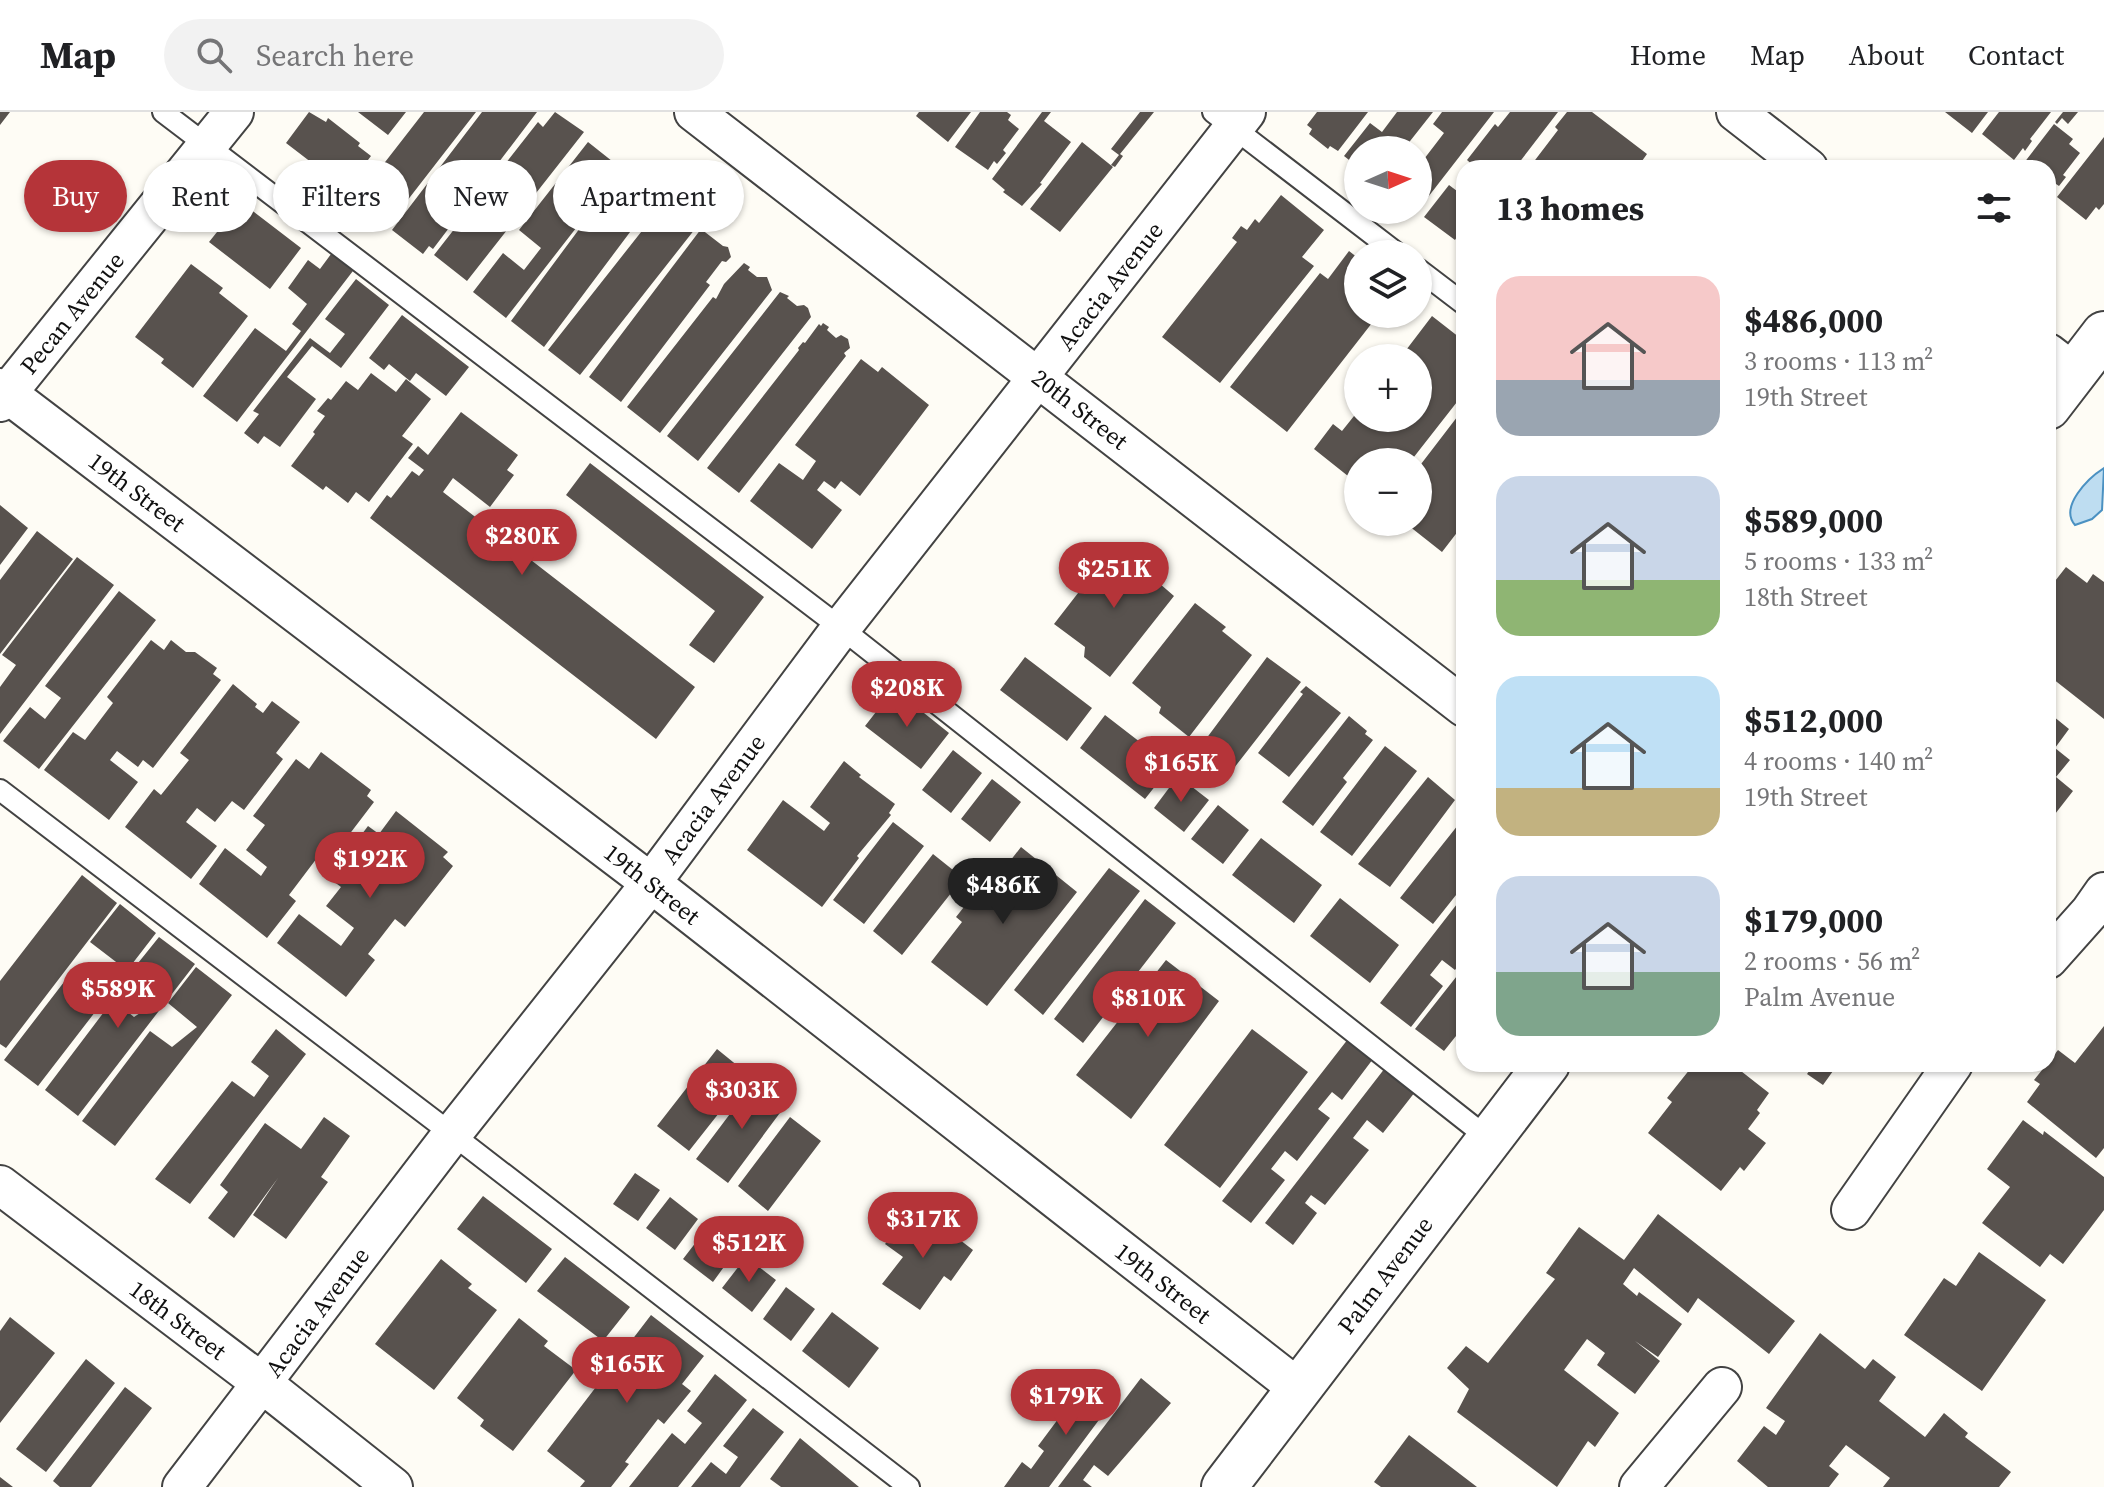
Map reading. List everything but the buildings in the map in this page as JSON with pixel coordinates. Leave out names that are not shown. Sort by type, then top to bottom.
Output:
[{"type":"street","name":"Pecan Avenue","points":[[2,394],[234,112]]},
{"type":"street","name":"20th Street","points":[[694,112],[1456,701]]},
{"type":"street","points":[[1736,112],[1798,160]]},
{"type":"street","name":"Acacia Avenue","points":[[182,1487],[452,1134],[651,883],[841,628],[1039,377],[1231,117]]},
{"type":"street","points":[[2057,378],[2104,334]]},
{"type":"street","name":"19th Street","points":[[2,394],[651,883],[1299,1389]]},
{"type":"street","points":[[2056,950],[2104,892]]},
{"type":"street","name":"Palm Avenue","points":[[1224,1487],[1541,1072]]},
{"type":"street","points":[[1851,1210],[1947,1072]]},
{"type":"street","name":"18th Street","points":[[0,1185],[263,1384],[393,1487]]},
{"type":"street","points":[[1649,1484],[1722,1387]]},
{"type":"lane","points":[[163,112],[841,628],[1489,1139]]},
{"type":"lane","points":[[1231,117],[1381,240]]},
{"type":"lane","points":[[1432,280],[1456,298]]},
{"type":"lane","points":[[0,790],[909,1487]]},
{"type":"water","points":[[2104,468],[2102,510],[2092,519],[2075,525],[2071,518],[2073,502],[2090,479]]}]
